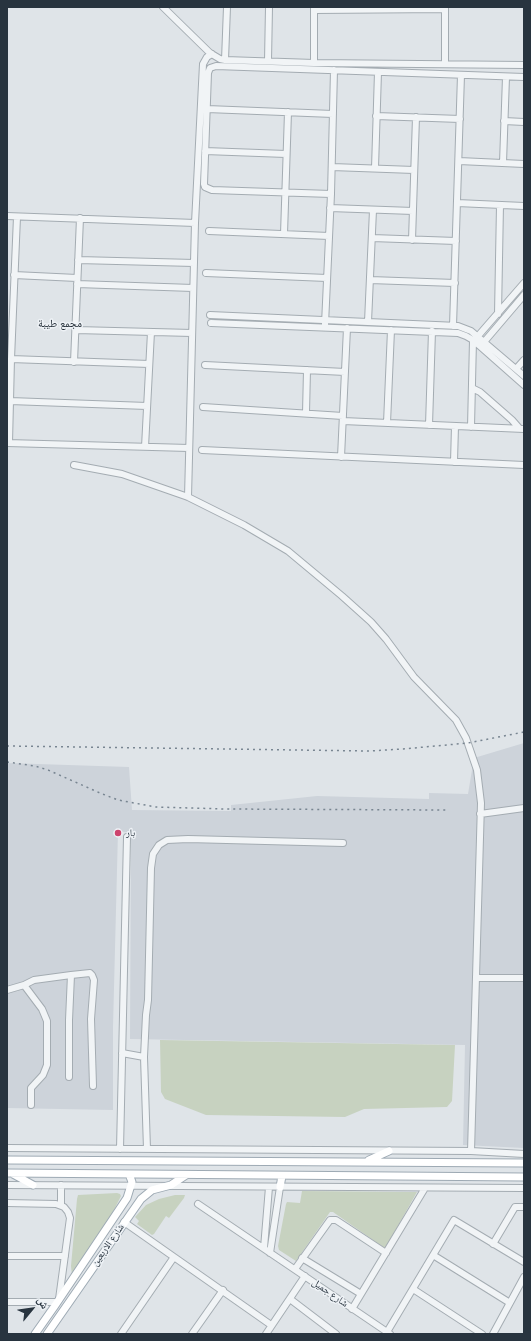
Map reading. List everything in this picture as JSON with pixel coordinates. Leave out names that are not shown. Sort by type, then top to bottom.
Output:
[{"type":"main road","points":[[365,1162],[389,1151]]},
{"type":"main road","points":[[8,1159],[524,1163]]},
{"type":"main road","points":[[9,1173],[524,1177]]},
{"type":"main road","points":[[9,1173],[33,1185]]},
{"type":"main road","points":[[129,1174],[132,1186]]},
{"type":"main road","name":"شارع الاربعين","points":[[47,1334],[141,1199],[146,1194],[157,1188],[171,1185],[186,1174]]},
{"type":"main road","points":[[280,1187],[282,1176]]},
{"type":"main road","name":"شارع الاربعين","points":[[35,1334],[127,1198],[132,1186]]},
{"type":"main road","points":[[57,1303],[62,1312]]},
{"type":"street","points":[[163,7],[212,54],[225,60],[314,63],[524,65]]},
{"type":"street","points":[[225,60],[227,7]]},
{"type":"street","points":[[268,61],[269,7]]},
{"type":"street","points":[[314,63],[314,8],[445,8],[445,64]]},
{"type":"street","points":[[188,497],[195,223],[203,64],[207,57],[212,54]]},
{"type":"street","points":[[331,194],[208,189],[204,184],[208,70],[213,66],[524,77]]},
{"type":"street","points":[[325,328],[332,167],[334,70]]},
{"type":"street","points":[[375,168],[378,72]]},
{"type":"street","points":[[453,326],[461,75]]},
{"type":"street","points":[[503,163],[506,77]]},
{"type":"street","points":[[207,109],[333,114]]},
{"type":"street","points":[[284,234],[288,112]]},
{"type":"street","points":[[376,116],[460,119]]},
{"type":"street","points":[[412,240],[416,117]]},
{"type":"street","points":[[504,121],[524,122]]},
{"type":"street","points":[[205,151],[286,154]]},
{"type":"street","points":[[459,161],[524,164]]},
{"type":"street","points":[[332,167],[414,170]]},
{"type":"street","points":[[457,203],[524,206]]},
{"type":"street","points":[[498,314],[500,205]]},
{"type":"street","points":[[330,208],[413,211]]},
{"type":"street","points":[[368,322],[373,210]]},
{"type":"street","points":[[7,216],[195,223]]},
{"type":"street","points":[[17,217],[14,276],[10,284],[9,328],[11,359],[8,443],[189,448]]},
{"type":"street","points":[[74,362],[80,218]]},
{"type":"street","points":[[209,231],[329,236]]},
{"type":"street","points":[[372,238],[456,241]]},
{"type":"street","points":[[7,260],[14,261]]},
{"type":"street","points":[[78,260],[194,263]]},
{"type":"street","points":[[206,273],[327,278]]},
{"type":"street","points":[[14,276],[193,288]]},
{"type":"street","points":[[370,280],[455,283]]},
{"type":"street","points":[[471,427],[475,338],[498,314],[524,283]]},
{"type":"street","points":[[484,342],[524,295]]},
{"type":"street","points":[[210,315],[453,326],[467,329],[524,385]]},
{"type":"street","points":[[211,323],[458,333],[484,342],[524,376]]},
{"type":"street","points":[[341,457],[347,328]]},
{"type":"street","points":[[76,330],[192,333]]},
{"type":"street","points":[[387,423],[391,330]]},
{"type":"street","points":[[429,425],[432,331]]},
{"type":"street","points":[[145,447],[151,332]]},
{"type":"street","points":[[11,359],[149,364]]},
{"type":"street","points":[[516,369],[524,360]]},
{"type":"street","points":[[205,365],[345,372]]},
{"type":"street","points":[[306,413],[307,370]]},
{"type":"street","points":[[472,388],[480,392],[522,429]]},
{"type":"street","points":[[10,401],[147,406]]},
{"type":"street","points":[[203,407],[306,413],[343,419],[387,423],[522,429]]},
{"type":"street","points":[[454,426],[454,462]]},
{"type":"street","points":[[202,450],[524,465]]},
{"type":"street","points":[[74,465],[122,474],[188,497],[249,528],[288,551],[342,596],[379,630],[414,677],[456,720],[466,738],[479,780],[480,814],[472,1151]]},
{"type":"street","points":[[480,814],[524,808]]},
{"type":"street","points":[[120,1149],[127,837]]},
{"type":"street","points":[[147,1149],[144,1058],[146,1015],[149,992],[151,868],[153,854],[159,845],[167,840],[188,839],[343,843]]},
{"type":"street","points":[[7,990],[24,985],[34,980],[90,973],[92,975],[94,980],[91,1019],[93,1086]]},
{"type":"street","points":[[69,1077],[71,975]]},
{"type":"street","points":[[476,978],[524,978]]},
{"type":"street","points":[[24,985],[42,1009],[48,1026],[47,1065],[43,1075],[31,1088],[31,1105]]},
{"type":"street","points":[[122,1053],[144,1058]]},
{"type":"street","points":[[7,1148],[472,1151],[524,1154]]},
{"type":"street","points":[[7,1185],[524,1188]]},
{"type":"street","points":[[61,1185],[61,1205]]},
{"type":"street","points":[[264,1248],[269,1186]]},
{"type":"street","points":[[270,1252],[280,1187]]},
{"type":"street","points":[[352,1309],[424,1188]]},
{"type":"street","points":[[7,1203],[52,1203],[61,1205],[69,1214],[65,1256],[57,1303],[7,1302]]},
{"type":"street","name":"شارع جميل","points":[[198,1204],[389,1333]]},
{"type":"street","points":[[493,1244],[515,1207],[524,1207]]},
{"type":"street","points":[[295,1269],[330,1220],[336,1220],[386,1253]]},
{"type":"street","points":[[389,1333],[454,1220],[524,1262]]},
{"type":"street","points":[[124,1222],[272,1325]]},
{"type":"street","points":[[7,1256],[65,1256]]},
{"type":"street","points":[[433,1256],[510,1303]]},
{"type":"street","points":[[121,1334],[174,1257]]},
{"type":"street","points":[[302,1258],[361,1294]]},
{"type":"street","points":[[266,1334],[305,1276]]},
{"type":"street","points":[[493,1334],[524,1277]]},
{"type":"street","points":[[192,1334],[223,1290]]},
{"type":"street","points":[[413,1290],[482,1334]]},
{"type":"street","points":[[290,1299],[336,1334]]},
{"type":"shaded area","points":[[524,743],[524,1148],[463,1145],[465,1045],[130,1039],[131,833],[118,831],[113,1027],[113,1110],[7,1108],[7,763],[129,767],[132,810],[231,811],[231,805],[317,796],[429,799],[429,793],[468,794],[474,758]]},
{"type":"green space","points":[[160,1040],[455,1045],[452,1101],[447,1107],[364,1109],[345,1117],[206,1115],[165,1099],[161,1092]]},
{"type":"green space","points":[[302,1191],[417,1192],[386,1247],[383,1247],[333,1212],[330,1212],[296,1261],[279,1250],[278,1246],[286,1204],[287,1202],[300,1203]]},
{"type":"green space","points":[[117,1193],[121,1196],[109,1220],[72,1276],[71,1266],[78,1195]]},
{"type":"green space","points":[[175,1195],[185,1195],[169,1218],[166,1216],[154,1234],[152,1235],[137,1224],[139,1221],[135,1217],[146,1205],[159,1199]]},
{"type":"railway","points":[[7,746],[370,751],[468,743],[524,732]]},
{"type":"railway","points":[[7,762],[35,766],[48,770],[118,800],[156,807],[225,809],[447,810]]},
{"type":"place","name":"بار","points":[[118,833]]},
{"type":"district","name":"مجمع طيبة","points":[[60,324]]}]
